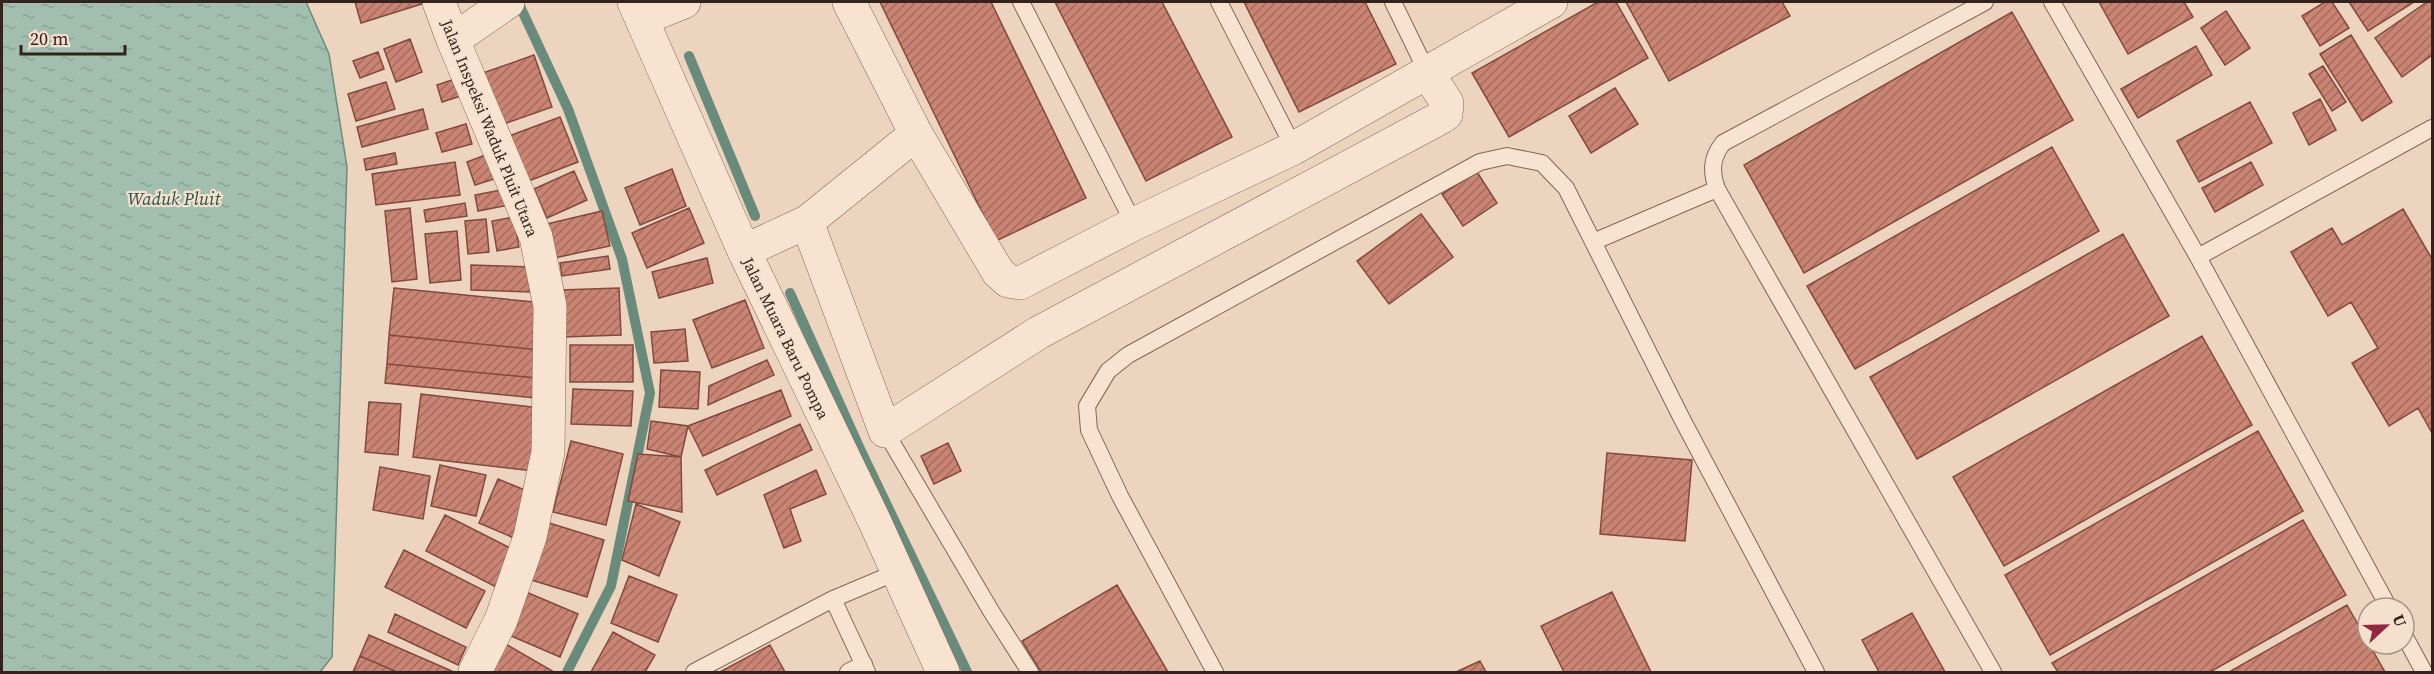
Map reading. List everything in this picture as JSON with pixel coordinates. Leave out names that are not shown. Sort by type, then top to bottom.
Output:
[{"type":"street","name":"Jalan Inspeksi Waduk Pluit Utara","points":[[440,2],[453,40],[536,237],[550,306],[548,452],[544,474],[530,537],[501,620],[475,672]]},
{"type":"street","points":[[638,10],[684,2]]},
{"type":"street","points":[[849,2],[916,134],[998,272],[1008,281],[1020,283],[1134,224],[1294,148],[1551,2]]},
{"type":"street","points":[[453,40],[496,10]]},
{"type":"street","name":"Jalan Muara Baru Pompa","points":[[638,10],[754,246],[943,672]]},
{"type":"street","points":[[807,222],[885,430],[1038,333],[1442,117],[1446,114],[1447,103],[1427,72]]},
{"type":"street","points":[[754,246],[807,222],[916,134]]},
{"type":"lane","points":[[1021,2],[1134,224]]},
{"type":"lane","points":[[1219,2],[1294,148]]},
{"type":"lane","points":[[1393,2],[1427,72]]},
{"type":"lane","points":[[1985,2],[1723,143],[1717,150],[1712,174],[1717,189],[1993,672]]},
{"type":"lane","points":[[2052,2],[2198,258],[2382,596]]},
{"type":"lane","points":[[2198,258],[2433,128]]},
{"type":"lane","points":[[1215,672],[1120,496],[1089,429],[1087,406],[1108,371],[1128,355],[1480,162],[1506,156],[1542,163],[1566,188],[1682,420],[1816,672]]},
{"type":"lane","points":[[1593,242],[1717,189]]},
{"type":"lane","points":[[885,430],[991,611],[1030,672]]},
{"type":"lane","points":[[694,672],[833,599],[897,572]]},
{"type":"lane","points":[[833,599],[866,668],[849,672]]},
{"type":"lane","points":[[2415,656],[2424,672]]},
{"type":"water","name":"Waduk Pluit","points":[[2,2],[306,2],[329,54],[347,167],[332,657],[320,672],[2,672]]},
{"type":"building","points":[[355,2],[428,2],[361,23]]},
{"type":"building","points":[[880,2],[991,2],[1086,198],[996,241]]},
{"type":"building","points":[[1055,2],[1162,2],[1232,137],[1146,181]]},
{"type":"building","points":[[1244,2],[1365,2],[1396,64],[1299,112]]},
{"type":"building","points":[[1598,2],[1616,2],[1648,58],[1509,137],[1472,73]]},
{"type":"building","points":[[1626,2],[1782,2],[1790,16],[1669,81]]},
{"type":"building","points":[[2099,2],[2184,2],[2193,17],[2128,54]]},
{"type":"building","points":[[2325,2],[2332,2],[2349,28],[2320,46],[2302,16]]},
{"type":"building","points":[[2349,2],[2414,2],[2368,31]]},
{"type":"building","points":[[2427,2],[2432,2],[2432,55],[2402,77],[2375,38]]},
{"type":"building","points":[[2226,11],[2250,48],[2225,65],[2201,28]]},
{"type":"building","points":[[2012,12],[2073,120],[1804,273],[1744,165]]},
{"type":"building","points":[[2351,35],[2392,102],[2362,121],[2320,54]]},
{"type":"building","points":[[410,39],[422,72],[396,82],[384,49]]},
{"type":"building","points":[[2196,46],[2212,75],[2138,118],[2121,89]]},
{"type":"building","points":[[378,52],[384,69],[360,78],[353,61]]},
{"type":"building","points":[[534,55],[552,107],[501,125],[483,73]]},
{"type":"building","points":[[2323,66],[2346,102],[2332,111],[2309,74]]},
{"type":"building","points":[[458,78],[464,95],[442,102],[437,85]]},
{"type":"building","points":[[386,82],[395,109],[356,121],[348,94]]},
{"type":"building","points":[[1615,88],[1638,124],[1591,153],[1569,116]]},
{"type":"building","points":[[2320,99],[2336,130],[2309,145],[2293,113]]},
{"type":"building","points":[[2250,102],[2272,143],[2199,182],[2177,141]]},
{"type":"building","points":[[423,109],[428,129],[362,147],[357,127]]},
{"type":"building","points":[[560,117],[578,162],[526,182],[509,136]]},
{"type":"building","points":[[466,124],[472,144],[442,152],[436,133]]},
{"type":"building","points":[[2052,147],[2099,231],[1855,369],[1807,286]]},
{"type":"building","points":[[395,153],[397,164],[366,170],[364,159]]},
{"type":"building","points":[[488,154],[497,178],[475,185],[467,162]]},
{"type":"building","points":[[455,162],[460,195],[376,205],[372,174]]},
{"type":"building","points":[[2251,162],[2263,185],[2215,212],[2202,188]]},
{"type":"building","points":[[672,169],[686,206],[640,225],[625,188]]},
{"type":"building","points":[[574,171],[587,200],[547,218],[534,189]]},
{"type":"building","points":[[1477,172],[1497,203],[1463,226],[1442,194]]},
{"type":"building","points":[[506,189],[509,205],[478,211],[475,195]]},
{"type":"building","points":[[465,203],[467,216],[426,222],[424,210]]},
{"type":"building","points":[[410,208],[417,279],[392,282],[385,211]]},
{"type":"building","points":[[689,208],[704,243],[647,268],[632,233]]},
{"type":"building","points":[[2403,209],[2432,259],[2432,433],[2418,408],[2389,426],[2352,363],[2378,348],[2351,302],[2328,316],[2291,252],[2332,228],[2342,245]]},
{"type":"building","points":[[602,211],[610,246],[545,260],[538,226]]},
{"type":"building","points":[[1421,214],[1453,257],[1389,304],[1357,261]]},
{"type":"building","points":[[514,217],[519,247],[497,251],[492,221]]},
{"type":"building","points":[[486,219],[489,252],[468,254],[465,221]]},
{"type":"building","points":[[457,231],[461,280],[430,283],[425,234]]},
{"type":"building","points":[[2123,234],[2169,316],[1917,459],[1870,377]]},
{"type":"building","points":[[608,256],[610,269],[562,276],[560,263]]},
{"type":"building","points":[[707,258],[713,283],[659,298],[652,272]]},
{"type":"building","points":[[471,265],[532,267],[531,292],[471,290]]},
{"type":"building","points":[[394,288],[544,303],[540,350],[389,335]]},
{"type":"building","points":[[619,288],[621,335],[563,337],[561,290]]},
{"type":"building","points":[[745,300],[764,348],[712,368],[693,320]]},
{"type":"building","points":[[685,329],[688,361],[654,363],[651,332]]},
{"type":"building","points":[[389,335],[540,350],[537,378],[387,364]]},
{"type":"building","points":[[2202,336],[2252,425],[2004,566],[1953,477]]},
{"type":"building","points":[[570,345],[633,345],[633,382],[570,382]]},
{"type":"building","points":[[767,360],[774,375],[708,405],[709,386]]},
{"type":"building","points":[[387,364],[537,378],[535,398],[385,383]]},
{"type":"building","points":[[661,370],[700,372],[698,409],[659,407]]},
{"type":"building","points":[[573,389],[633,391],[631,426],[571,424]]},
{"type":"building","points":[[781,390],[791,416],[703,456],[688,426]]},
{"type":"building","points":[[421,394],[540,408],[533,471],[413,457]]},
{"type":"building","points":[[369,402],[401,404],[398,455],[365,452]]},
{"type":"building","points":[[651,421],[688,426],[681,457],[647,449]]},
{"type":"building","points":[[800,424],[812,450],[717,495],[705,470]]},
{"type":"building","points":[[2258,431],[2303,511],[2050,655],[2005,575]]},
{"type":"building","points":[[571,441],[623,454],[606,525],[553,512]]},
{"type":"building","points":[[948,443],[961,471],[934,484],[921,456]]},
{"type":"building","points":[[1607,453],[1692,460],[1685,541],[1600,534]]},
{"type":"building","points":[[638,454],[681,457],[682,512],[628,501]]},
{"type":"building","points":[[440,465],[486,475],[476,516],[431,506]]},
{"type":"building","points":[[380,467],[430,476],[423,519],[373,510]]},
{"type":"building","points":[[816,470],[826,494],[790,509],[801,541],[784,548],[764,495]]},
{"type":"building","points":[[498,479],[532,493],[514,538],[479,523]]},
{"type":"building","points":[[636,504],[680,522],[659,576],[622,560]]},
{"type":"building","points":[[445,515],[520,553],[502,590],[426,551]]},
{"type":"building","points":[[2303,520],[2346,595],[2210,672],[2058,672],[2052,663]]},
{"type":"building","points":[[546,522],[604,540],[587,597],[528,579]]},
{"type":"building","points":[[404,550],[485,591],[466,628],[385,587]]},
{"type":"building","points":[[629,576],[677,595],[658,642],[611,623]]},
{"type":"building","points":[[1117,585],[1168,672],[1041,672],[1022,641]]},
{"type":"building","points":[[526,592],[578,614],[560,657],[509,635]]},
{"type":"building","points":[[1612,592],[1651,672],[1564,672],[1541,626]]},
{"type":"building","points":[[2347,605],[2356,621],[2356,656],[2376,656],[2385,672],[2229,672]]},
{"type":"building","points":[[1912,613],[1945,672],[1879,672],[1862,640]]},
{"type":"building","points":[[395,614],[466,647],[458,665],[388,632]]},
{"type":"building","points":[[613,632],[655,655],[645,672],[591,672]]},
{"type":"building","points":[[369,635],[454,672],[397,672],[360,656]]},
{"type":"building","points":[[502,642],[554,672],[485,672]]},
{"type":"building","points":[[770,645],[785,672],[720,672]]},
{"type":"building","points":[[360,656],[397,672],[353,672]]},
{"type":"building","points":[[1480,661],[1486,672],[1456,672]]},
{"type":"waterway","points":[[518,2],[568,109],[622,259],[650,393],[611,586],[567,672]]},
{"type":"waterway","points":[[689,56],[755,216]]},
{"type":"waterway","points":[[790,293],[860,449],[967,672]]}]
